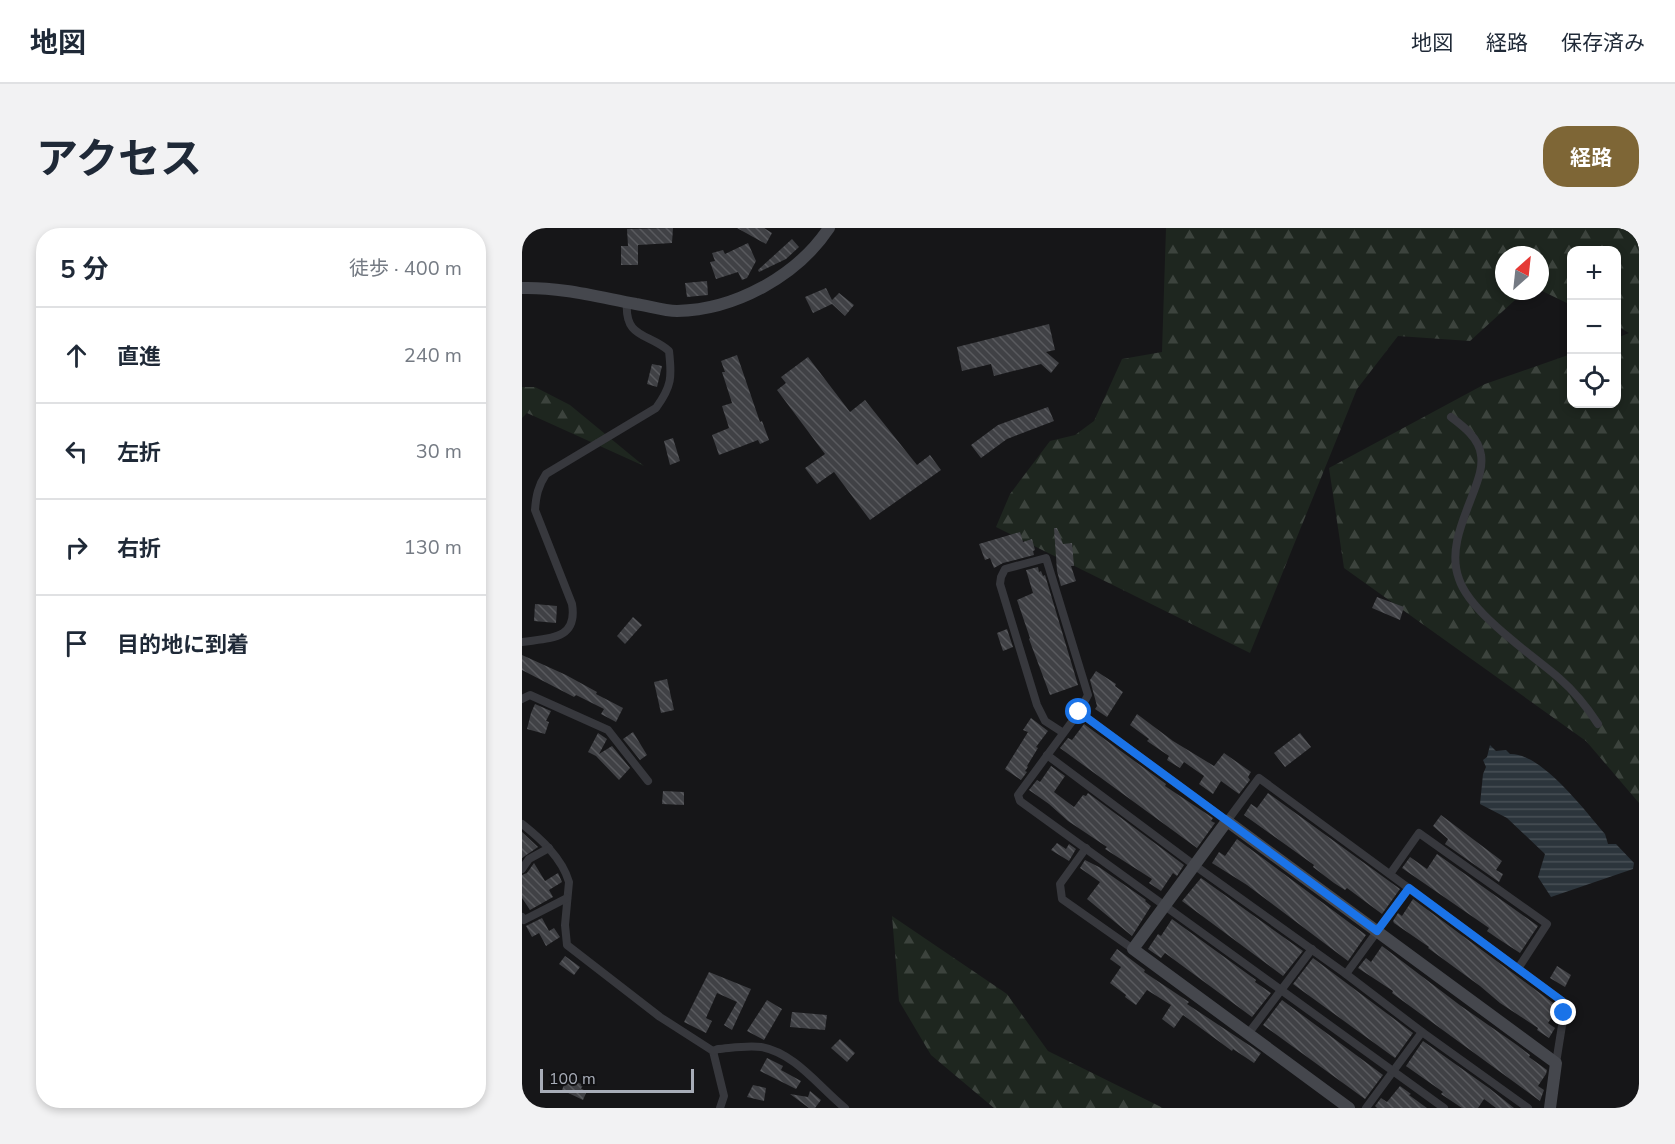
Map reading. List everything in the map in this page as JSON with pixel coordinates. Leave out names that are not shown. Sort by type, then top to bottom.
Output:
[{"type":"street","points":[[522,288],[566,291],[676,311],[723,304],[756,291],[783,276],[821,241],[829,228]]},
{"type":"street","points":[[522,642],[561,635],[572,625],[574,615],[572,604],[535,510],[540,483],[546,474],[656,408],[667,392],[672,374],[669,351],[663,345],[636,333],[629,322],[627,302]]},
{"type":"street","points":[[1451,417],[1466,429],[1478,444],[1482,456],[1480,475],[1456,548],[1458,579],[1468,598],[1480,612],[1562,681],[1588,709],[1598,724]]},
{"type":"street","points":[[1062,732],[1045,721],[1037,705],[999,584],[1005,569],[1046,558],[1089,695],[1018,795],[1020,801],[1444,1108]]},
{"type":"street","points":[[522,699],[530,695],[608,730],[648,781]]},
{"type":"street","points":[[1079,712],[1556,1063]]},
{"type":"street","points":[[1047,755],[1528,1108]]},
{"type":"street","points":[[1133,949],[1259,778],[1519,967],[1562,1001],[1564,1013],[1550,1108]]},
{"type":"street","points":[[522,824],[549,848],[567,876],[565,925],[567,945],[660,1017],[713,1051],[724,1096],[720,1108]]},
{"type":"street","points":[[1390,874],[1419,833],[1547,924],[1519,967]]},
{"type":"street","points":[[522,869],[529,859],[549,848]]},
{"type":"street","points":[[1086,848],[1060,884],[1062,899],[1349,1108]]},
{"type":"street","points":[[1347,974],[1409,888]]},
{"type":"street","points":[[522,917],[524,920],[567,898]]},
{"type":"street","points":[[1248,1034],[1312,949]]},
{"type":"street","points":[[1366,1108],[1422,1032]]},
{"type":"street","points":[[713,1051],[718,1048],[760,1047],[780,1054],[802,1069],[845,1108]]},
{"type":"green space","points":[[1166,228],[1639,228],[1639,803],[1586,741],[1344,568],[1329,468],[1485,384],[1567,355],[1567,408],[1621,408],[1621,336],[1629,333],[1621,328],[1621,246],[1567,246],[1567,303],[1549,294],[1549,246],[1495,246],[1495,300],[1515,300],[1470,341],[1398,336],[1357,389],[1250,653],[996,527],[1010,494],[1050,441],[1075,435],[1094,421],[1122,359],[1162,352]]},
{"type":"green space","points":[[522,387],[535,387],[570,405],[644,466],[527,413],[522,418]]},
{"type":"green space","points":[[892,916],[1007,994],[1048,1051],[1163,1108],[994,1108],[931,1055],[899,1001]]},
{"type":"shaded area","points":[[1490,745],[1496,751],[1506,750],[1510,754],[1522,756],[1549,773],[1575,798],[1605,834],[1608,844],[1616,844],[1634,863],[1633,869],[1551,897],[1538,877],[1545,854],[1507,818],[1480,804],[1483,774],[1486,767],[1483,760],[1487,757]]},
{"type":"building","points":[[673,228],[672,243],[638,245],[638,265],[621,265],[621,246],[628,246],[627,229]]},
{"type":"building","points":[[737,228],[764,228],[772,233],[766,244]]},
{"type":"building","points":[[792,239],[799,247],[786,259],[759,272],[758,270]]},
{"type":"building","points":[[748,243],[756,261],[747,278],[742,280],[738,272],[716,279],[710,262],[715,261],[712,253],[723,250],[725,254]]},
{"type":"building","points":[[707,281],[708,295],[687,297],[685,283]]},
{"type":"building","points":[[826,288],[832,300],[839,293],[854,305],[845,316],[832,304],[813,313],[805,297]]},
{"type":"building","points":[[1049,324],[1055,350],[1046,352],[1059,363],[1051,373],[1041,364],[994,376],[991,364],[962,371],[957,347]]},
{"type":"building","points":[[737,355],[760,422],[762,421],[769,440],[760,444],[758,440],[719,455],[712,435],[729,428],[722,406],[732,403],[722,372],[725,372],[721,361]]},
{"type":"building","points":[[808,357],[850,412],[865,400],[917,465],[930,455],[941,470],[870,520],[834,472],[817,484],[805,468],[825,454],[777,390],[786,383],[781,377]]},
{"type":"building","points":[[652,364],[662,366],[657,387],[647,384]]},
{"type":"building","points":[[1048,407],[1054,421],[1007,439],[981,458],[971,445],[998,425]]},
{"type":"building","points":[[673,438],[680,461],[670,465],[664,441]]},
{"type":"building","points":[[1054,528],[1057,528],[1063,544],[1072,543],[1074,566],[1071,566],[1076,581],[1061,586],[1057,571]]},
{"type":"building","points":[[1020,532],[1023,542],[1032,539],[1034,555],[1003,563],[994,568],[990,558],[985,560],[979,544]]},
{"type":"building","points":[[1038,567],[1039,572],[1045,575],[1078,685],[1050,695],[1017,600],[1033,593],[1026,570]]},
{"type":"building","points":[[1377,597],[1404,607],[1400,620],[1372,608]]},
{"type":"building","points":[[535,604],[557,606],[556,623],[534,621]]},
{"type":"building","points":[[633,617],[642,625],[625,644],[617,636]]},
{"type":"building","points":[[1007,629],[1013,647],[1003,651],[997,633]]},
{"type":"building","points":[[522,655],[566,675],[623,708],[616,722],[601,714],[604,709],[576,695],[574,697],[522,670]]},
{"type":"building","points":[[1096,671],[1116,684],[1115,686],[1123,692],[1107,717],[1095,709],[1097,706],[1090,680]]},
{"type":"building","points":[[667,679],[674,710],[661,713],[654,682]]},
{"type":"building","points":[[535,704],[551,711],[546,721],[549,722],[545,734],[527,729]]},
{"type":"building","points":[[1137,714],[1173,741],[1214,766],[1224,753],[1251,772],[1248,777],[1250,780],[1239,794],[1221,781],[1213,794],[1199,784],[1204,776],[1184,762],[1180,768],[1167,760],[1169,756],[1147,741],[1149,739],[1130,725]]},
{"type":"building","points":[[1031,718],[1048,731],[1036,747],[1038,748],[1021,780],[1005,769],[1028,732],[1023,730]]},
{"type":"building","points":[[1084,724],[1166,784],[1165,786],[1213,818],[1211,821],[1215,823],[1197,848],[1060,748],[1068,738],[1072,740]]},
{"type":"building","points":[[633,732],[647,755],[640,760],[623,739]]},
{"type":"building","points":[[598,733],[607,739],[599,754],[612,746],[630,768],[619,780],[596,756],[588,752]]},
{"type":"building","points":[[1300,733],[1311,747],[1285,767],[1274,753]]},
{"type":"building","points":[[1051,766],[1065,776],[1054,792],[1074,807],[1083,795],[1086,796],[1088,793],[1184,865],[1177,876],[1173,873],[1161,891],[1149,883],[1152,879],[1105,849],[1107,847],[1068,821],[1029,790],[1037,780],[1040,782]]},
{"type":"building","points":[[663,791],[684,792],[684,805],[662,804]]},
{"type":"building","points":[[1268,793],[1400,889],[1382,914],[1347,888],[1345,890],[1334,883],[1313,867],[1314,865],[1244,815],[1251,804],[1257,808]]},
{"type":"building","points":[[1441,815],[1502,861],[1496,870],[1503,874],[1499,882],[1445,844],[1448,839],[1433,826]]},
{"type":"building","points":[[522,832],[538,847],[522,858]]},
{"type":"building","points":[[1237,839],[1366,935],[1348,961],[1247,885],[1212,863],[1219,852],[1225,856]]},
{"type":"building","points":[[1057,843],[1066,849],[1069,844],[1076,849],[1069,861],[1051,850]]},
{"type":"building","points":[[1437,854],[1538,926],[1520,953],[1487,931],[1489,928],[1402,868],[1410,857],[1427,869]]},
{"type":"building","points":[[1085,860],[1099,867],[1146,900],[1151,906],[1132,936],[1087,899],[1100,882],[1080,868]]},
{"type":"building","points":[[534,863],[545,881],[558,873],[562,882],[549,890],[553,897],[530,910],[522,898],[522,875],[527,873]]},
{"type":"building","points":[[1201,878],[1303,951],[1283,976],[1182,901]]},
{"type":"building","points":[[1413,899],[1556,1005],[1557,1010],[1548,1023],[1555,1028],[1549,1038],[1394,923],[1398,913],[1402,916]]},
{"type":"building","points":[[542,918],[549,931],[554,928],[560,937],[546,946],[539,933],[532,937],[526,926]]},
{"type":"building","points":[[1172,919],[1271,993],[1252,1017],[1165,953],[1161,958],[1148,949],[1158,934],[1161,936]]},
{"type":"building","points":[[1382,946],[1517,1045],[1547,1070],[1538,1086],[1544,1090],[1540,1101],[1392,993],[1393,991],[1358,968],[1366,958],[1371,962]]},
{"type":"building","points":[[1117,949],[1145,970],[1144,972],[1189,1002],[1187,1004],[1261,1053],[1254,1063],[1233,1049],[1232,1051],[1183,1015],[1174,1028],[1162,1019],[1171,1005],[1147,990],[1136,1005],[1125,997],[1126,995],[1110,983],[1121,967],[1110,959]]},
{"type":"building","points":[[565,956],[580,967],[574,975],[559,964]]},
{"type":"building","points":[[1313,958],[1413,1033],[1395,1058],[1293,984]]},
{"type":"building","points":[[1557,966],[1571,975],[1565,987],[1550,978]]},
{"type":"building","points":[[709,972],[751,989],[732,1030],[724,1025],[737,1002],[717,993],[706,1018],[712,1021],[706,1033],[684,1022]]},
{"type":"building","points":[[767,1000],[782,1009],[764,1040],[747,1031]]},
{"type":"building","points":[[1282,1000],[1383,1075],[1365,1099],[1263,1025]]},
{"type":"building","points":[[792,1012],[827,1015],[825,1030],[790,1027]]},
{"type":"building","points":[[840,1039],[855,1053],[847,1062],[831,1048]]},
{"type":"building","points":[[1423,1041],[1514,1108],[1496,1108],[1484,1099],[1478,1108],[1462,1108],[1441,1094],[1443,1092],[1406,1066]]},
{"type":"building","points":[[767,1058],[783,1066],[781,1070],[801,1081],[796,1089],[760,1071]]},
{"type":"building","points":[[567,1077],[583,1085],[581,1089],[587,1091],[583,1100],[562,1090]]},
{"type":"building","points":[[753,1085],[766,1088],[764,1101],[747,1097]]},
{"type":"building","points":[[1400,1086],[1427,1108],[1377,1108],[1375,1106],[1381,1098],[1387,1102]]},
{"type":"building","points":[[810,1091],[821,1100],[815,1108],[809,1108],[790,1094],[808,1097]]},
{"type":"route","points":[[1079,712],[1377,931],[1409,888],[1519,967],[1562,1001],[1564,1013]]}]
